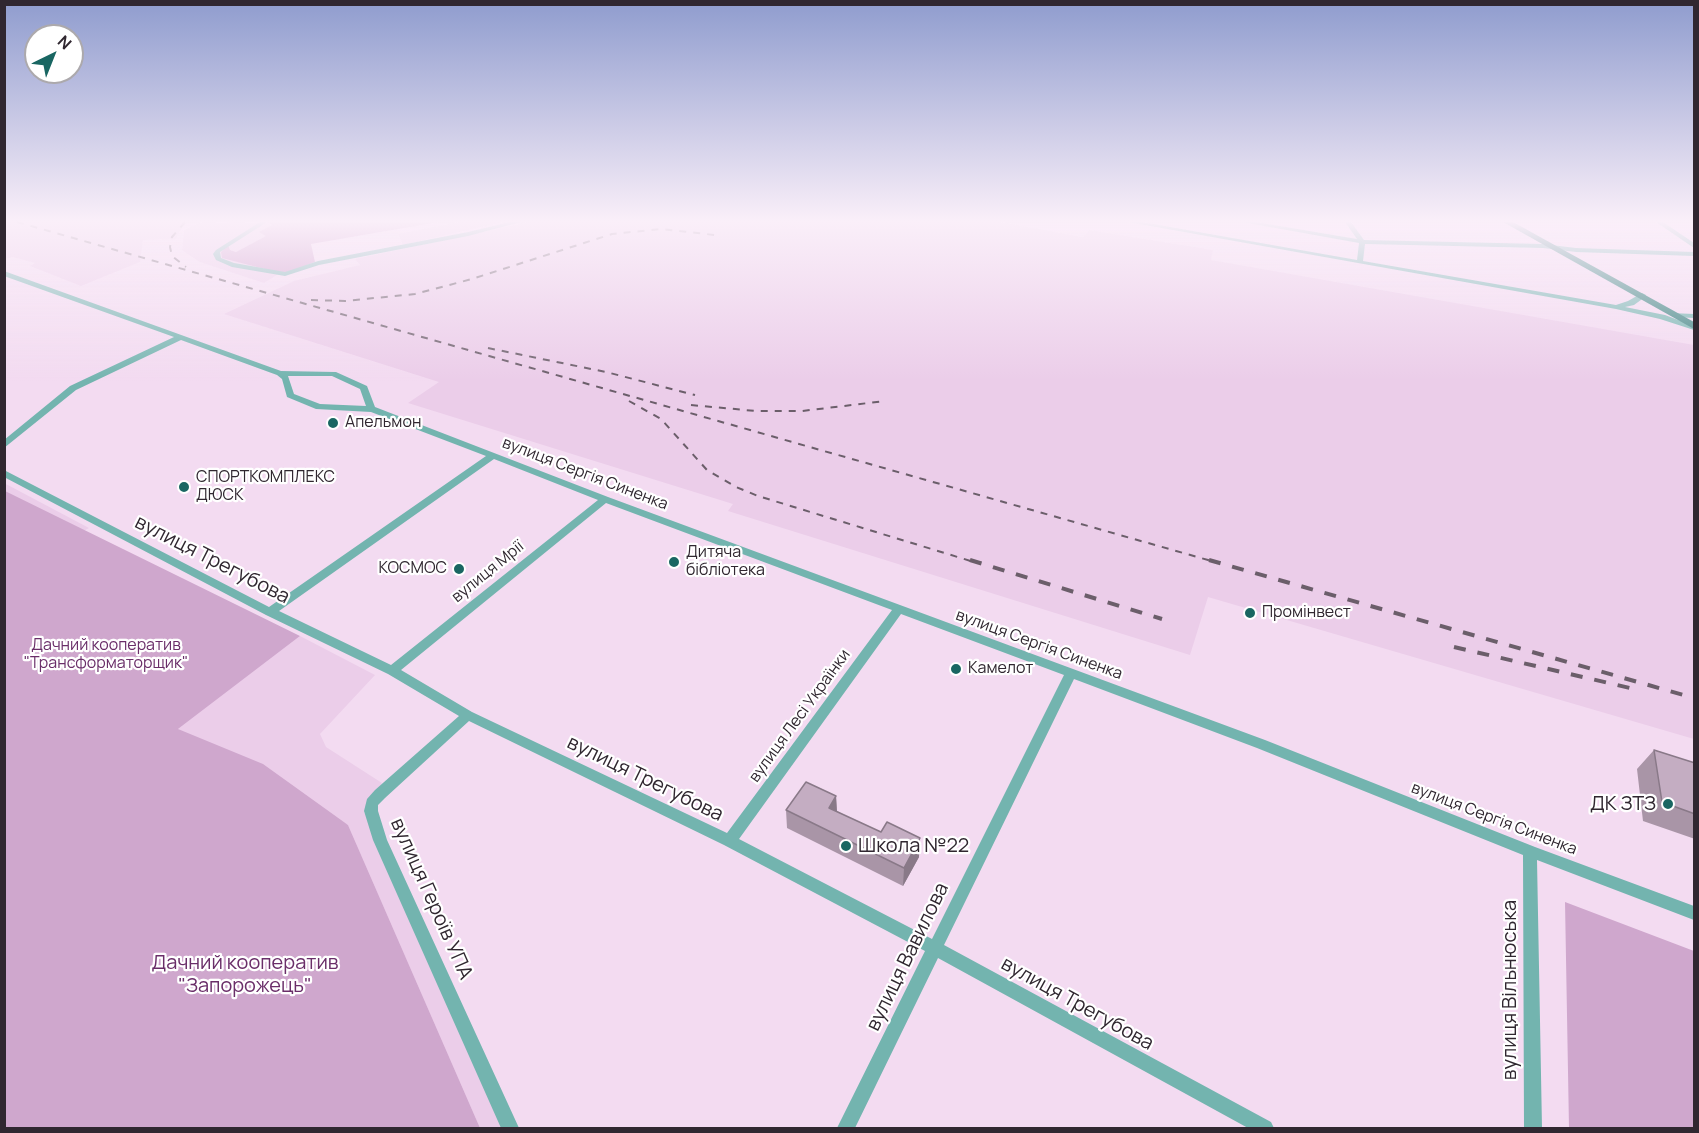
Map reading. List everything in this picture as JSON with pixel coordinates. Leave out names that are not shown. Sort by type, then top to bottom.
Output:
[{"type":"main road","points":[[1604,275],[1695,327]]},
{"type":"street","points":[[9,275],[178,338],[280,373],[333,374],[364,388],[372,409]]},
{"type":"street","points":[[1433,275],[1616,307],[1695,327]]},
{"type":"street","points":[[1616,307],[1631,303],[1642,295]]},
{"type":"street","points":[[1674,315],[1695,316]]},
{"type":"street","points":[[4,445],[84,382],[178,338]]},
{"type":"street","name":"вулиця Сергія Синенка","points":[[280,373],[286,378],[290,395],[309,403],[325,408],[372,409],[605,500],[1070,675],[1261,744],[1530,851],[1695,913]]},
{"type":"street","points":[[270,612],[492,456]]},
{"type":"street","name":"вулиця Трегубова","points":[[4,473],[270,612],[392,671],[468,715],[729,841],[936,949],[1264,1128]]},
{"type":"street","name":"вулиця Мрії","points":[[392,671],[605,500]]},
{"type":"street","name":"вулиця Лесі Українки","points":[[729,841],[898,610]]},
{"type":"street","name":"вулиця Вавилова","points":[[846,1128],[1070,675]]},
{"type":"street","name":"вулиця Героїв УПА","points":[[468,715],[380,794],[372,803],[371,811],[380,840],[510,1128]]},
{"type":"street","name":"вулиця Вільнюська","points":[[1530,851],[1533,1128]]},
{"type":"shaded area","points":[[53,275],[108,275],[81,286]]},
{"type":"shaded area","points":[[239,275],[277,275],[264,283]]},
{"type":"shaded area","points":[[319,275],[1296,275],[1694,345],[1694,739],[1208,597],[1190,655],[728,511],[733,504],[408,403],[439,382],[224,314],[294,281]]},
{"type":"shaded area","points":[[4,483],[89,528],[76,535],[5,496]]},
{"type":"shaded area","points":[[300,636],[375,675],[320,734],[326,747],[382,783],[364,812],[507,1128],[480,1128],[348,825],[178,729]]},
{"type":"green space","points":[[5,491],[300,636],[178,729],[263,764],[348,825],[480,1128],[5,1128]]},
{"type":"green space","points":[[1565,902],[1694,951],[1694,1128],[1569,1128]]},
{"type":"building","points":[[1654,750],[1695,763],[1695,814],[1662,802]]},
{"type":"building","points":[[806,782],[836,796],[829,808],[881,832],[887,822],[920,838],[904,868],[786,810]]},
{"type":"railway","points":[[203,275],[1215,562]]},
{"type":"railway","points":[[311,300],[345,301],[415,294],[485,275]]},
{"type":"railway","points":[[488,348],[606,372],[695,395]]},
{"type":"railway","points":[[629,401],[661,419],[707,470],[736,487],[758,496],[974,562]]},
{"type":"railway","points":[[691,405],[756,411],[802,411],[885,401]]},
{"type":"railway","points":[[970,560],[1162,619]]},
{"type":"railway","points":[[1209,560],[1694,698]]},
{"type":"railway","points":[[1454,647],[1630,688]]},
{"type":"place","name":"Апельмон","points":[[333,423]]},
{"type":"place","name":"СПОРТКОМПЛЕКС ДЮСК","points":[[184,487]]},
{"type":"place","name":"Дитяча бібліотека","points":[[674,562]]},
{"type":"place","name":"КОСМОС","points":[[459,569]]},
{"type":"place","name":"Промінвест","points":[[1250,613]]},
{"type":"place","name":"Камелот","points":[[956,669]]},
{"type":"place","name":"ДК ЗТЗ","points":[[1668,804]]},
{"type":"place","name":"Школа №22","points":[[846,846]]},
{"type":"park label","name":"Дачний кооператив \"Трансформаторщик\"","points":[[106,655]]},
{"type":"park label","name":"Дачний кооператив \"Запорожець\"","points":[[245,974]]}]
